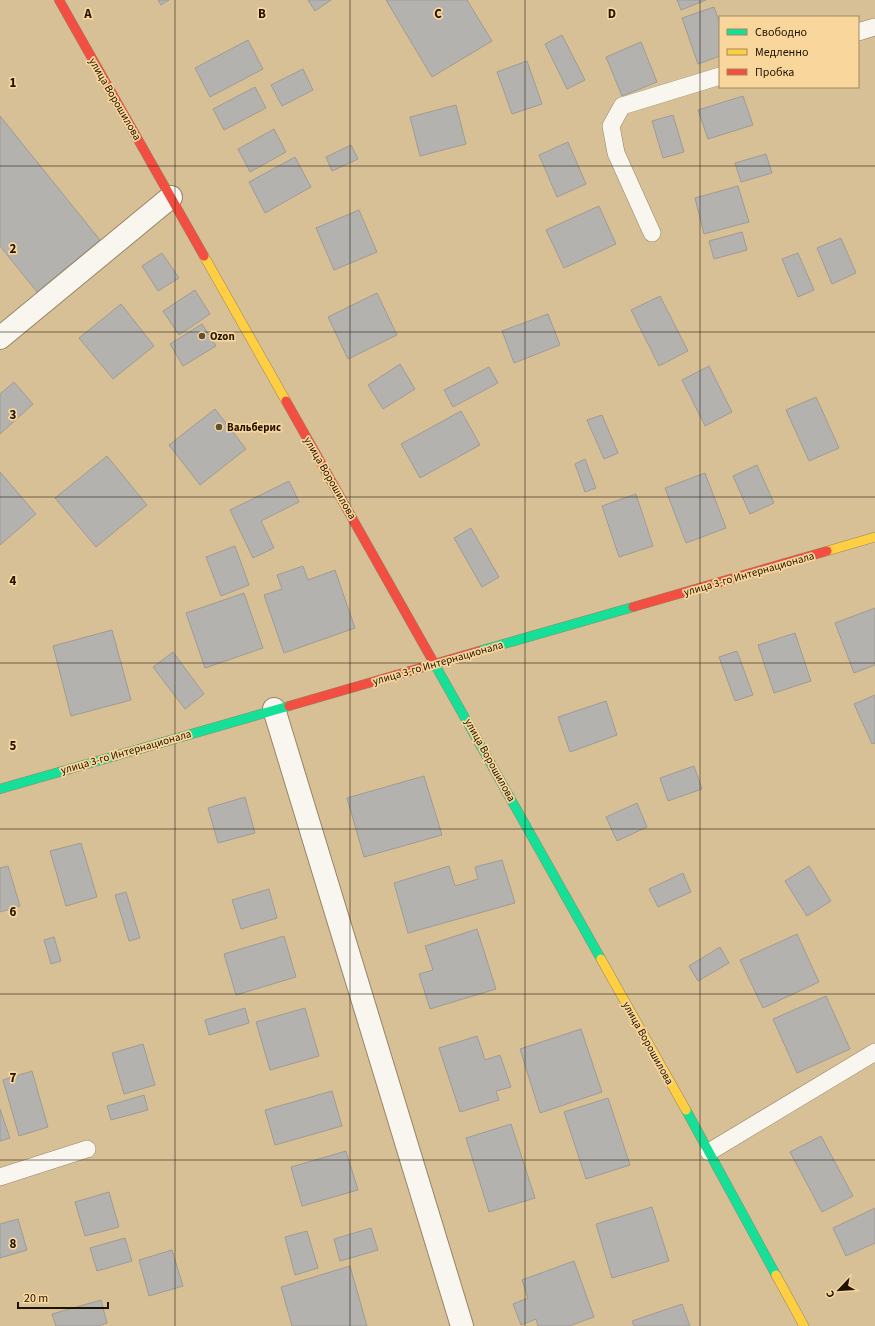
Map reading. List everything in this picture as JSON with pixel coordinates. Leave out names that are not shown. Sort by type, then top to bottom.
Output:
[{"type":"street","name":"улица Ворошилова","points":[[59,0],[435,664],[709,1152],[804,1326]]},
{"type":"street","points":[[0,338],[171,197]]},
{"type":"street","name":"улица 3-го Интернационала","points":[[0,789],[875,537]]},
{"type":"street","points":[[274,709],[462,1326]]},
{"type":"lane","points":[[859,32],[875,27]]},
{"type":"lane","points":[[652,233],[616,153],[611,126],[622,106],[719,76]]},
{"type":"lane","points":[[709,1152],[875,1052]]},
{"type":"lane","points":[[0,1177],[87,1148]]},
{"type":"building","points":[[158,0],[169,0],[161,5]]},
{"type":"building","points":[[308,0],[331,0],[315,11]]},
{"type":"building","points":[[386,0],[467,0],[492,41],[432,77]]},
{"type":"building","points":[[677,0],[706,0],[681,10]]},
{"type":"building","points":[[714,7],[719,21],[719,56],[698,64],[682,18]]},
{"type":"building","points":[[562,35],[585,80],[567,89],[545,44]]},
{"type":"building","points":[[248,40],[263,69],[210,97],[195,68]]},
{"type":"building","points":[[641,42],[657,82],[622,96],[606,57]]},
{"type":"building","points":[[527,61],[542,104],[512,114],[497,72]]},
{"type":"building","points":[[303,69],[313,90],[282,106],[271,85]]},
{"type":"building","points":[[255,87],[266,108],[224,130],[213,109]]},
{"type":"building","points":[[743,96],[753,125],[708,139],[698,110]]},
{"type":"building","points":[[456,105],[466,144],[420,156],[410,117]]},
{"type":"building","points":[[673,115],[684,152],[663,158],[652,121]]},
{"type":"building","points":[[0,116],[100,240],[37,292],[0,246]]},
{"type":"building","points":[[274,129],[286,152],[250,172],[238,149]]},
{"type":"building","points":[[568,142],[586,184],[557,197],[539,155]]},
{"type":"building","points":[[351,145],[358,159],[332,171],[326,157]]},
{"type":"building","points":[[766,154],[772,173],[741,182],[735,163]]},
{"type":"building","points":[[295,157],[311,187],[265,213],[249,182]]},
{"type":"building","points":[[738,186],[749,222],[704,234],[695,198]]},
{"type":"building","points":[[599,206],[616,244],[564,268],[546,230]]},
{"type":"building","points":[[359,210],[377,252],[334,270],[316,228]]},
{"type":"building","points":[[742,232],[747,250],[714,259],[709,241]]},
{"type":"building","points":[[841,238],[856,273],[832,284],[817,248]]},
{"type":"building","points":[[162,253],[179,278],[158,291],[142,266]]},
{"type":"building","points":[[798,253],[814,290],[798,297],[782,259]]},
{"type":"building","points":[[195,290],[210,314],[179,335],[163,311]]},
{"type":"building","points":[[377,293],[397,335],[348,359],[328,317]]},
{"type":"building","points":[[660,296],[688,351],[659,366],[631,310]]},
{"type":"building","points":[[121,304],[154,346],[113,379],[79,338]]},
{"type":"building","points":[[548,314],[560,345],[514,363],[502,331]]},
{"type":"building","points":[[202,324],[216,346],[183,366],[170,344]]},
{"type":"building","points":[[400,364],[415,389],[383,409],[368,385]]},
{"type":"building","points":[[709,366],[732,412],[705,426],[682,380]]},
{"type":"building","points":[[489,367],[498,383],[453,407],[444,390]]},
{"type":"building","points":[[14,382],[33,404],[0,434],[0,394]]},
{"type":"building","points":[[816,397],[839,448],[809,461],[786,410]]},
{"type":"building","points":[[215,409],[246,449],[200,485],[169,445]]},
{"type":"building","points":[[461,411],[480,445],[420,478],[401,444]]},
{"type":"building","points":[[602,415],[618,453],[604,459],[587,420]]},
{"type":"building","points":[[107,456],[147,505],[96,547],[55,498]]},
{"type":"building","points":[[585,459],[596,488],[585,492],[575,464]]},
{"type":"building","points":[[757,465],[774,503],[750,514],[733,476]]},
{"type":"building","points":[[0,472],[36,514],[0,545]]},
{"type":"building","points":[[705,473],[726,528],[686,543],[665,488]]},
{"type":"building","points":[[289,481],[299,502],[261,521],[274,548],[253,558],[230,510]]},
{"type":"building","points":[[636,494],[653,546],[619,557],[602,506]]},
{"type":"building","points":[[471,528],[499,577],[482,587],[454,538]]},
{"type":"building","points":[[235,546],[249,585],[221,596],[206,557]]},
{"type":"building","points":[[303,566],[308,580],[335,570],[355,628],[284,653],[264,595],[282,589],[277,575]]},
{"type":"building","points":[[244,593],[263,648],[205,668],[186,613]]},
{"type":"building","points":[[875,608],[875,665],[854,673],[835,623]]},
{"type":"building","points":[[112,630],[131,700],[71,716],[53,646]]},
{"type":"building","points":[[795,633],[811,681],[774,693],[758,645]]},
{"type":"building","points":[[737,651],[753,695],[735,701],[719,657]]},
{"type":"building","points":[[173,652],[204,694],[185,709],[153,667]]},
{"type":"building","points":[[875,695],[875,743],[872,744],[854,704]]},
{"type":"building","points":[[606,701],[617,735],[570,752],[558,717]]},
{"type":"building","points":[[694,766],[702,789],[668,801],[660,778]]},
{"type":"building","points":[[424,776],[442,835],[364,857],[347,798]]},
{"type":"building","points":[[245,797],[255,833],[218,843],[208,808]]},
{"type":"building","points":[[637,803],[647,827],[617,841],[606,817]]},
{"type":"building","points":[[81,843],[97,897],[66,906],[50,851]]},
{"type":"building","points":[[502,860],[515,903],[408,933],[394,883],[449,866],[455,886],[478,879],[475,867]]},
{"type":"building","points":[[8,866],[20,906],[0,912],[0,868]]},
{"type":"building","points":[[809,866],[831,901],[807,916],[785,881]]},
{"type":"building","points":[[683,873],[691,892],[658,907],[649,889]]},
{"type":"building","points":[[269,889],[277,918],[241,929],[232,900]]},
{"type":"building","points":[[126,892],[140,938],[129,941],[115,895]]},
{"type":"building","points":[[477,929],[496,989],[430,1009],[419,974],[433,970],[425,946]]},
{"type":"building","points":[[797,934],[819,982],[763,1008],[740,960]]},
{"type":"building","points":[[284,936],[296,977],[236,995],[224,954]]},
{"type":"building","points":[[54,937],[61,961],[51,964],[44,940]]},
{"type":"building","points":[[720,947],[729,963],[698,981],[689,966]]},
{"type":"building","points":[[826,996],[850,1049],[797,1073],[773,1019]]},
{"type":"building","points":[[245,1008],[249,1023],[209,1035],[205,1020]]},
{"type":"building","points":[[305,1008],[319,1056],[270,1070],[256,1022]]},
{"type":"building","points":[[581,1029],[602,1092],[540,1113],[520,1049]]},
{"type":"building","points":[[477,1036],[485,1060],[500,1055],[511,1087],[496,1091],[499,1100],[460,1112],[439,1048]]},
{"type":"building","points":[[143,1044],[155,1085],[124,1094],[112,1053]]},
{"type":"building","points":[[32,1071],[48,1127],[19,1136],[3,1080]]},
{"type":"building","points":[[332,1091],[342,1126],[275,1145],[265,1110]]},
{"type":"building","points":[[144,1095],[148,1110],[111,1120],[107,1106]]},
{"type":"building","points":[[608,1098],[630,1165],[586,1179],[564,1112]]},
{"type":"building","points":[[0,1109],[10,1138],[0,1141]]},
{"type":"building","points":[[511,1124],[535,1198],[489,1212],[466,1138]]},
{"type":"building","points":[[821,1136],[853,1196],[822,1212],[790,1152]]},
{"type":"building","points":[[346,1151],[358,1190],[302,1206],[291,1167]]},
{"type":"building","points":[[109,1192],[119,1227],[85,1236],[75,1202]]},
{"type":"building","points":[[652,1207],[669,1261],[612,1278],[596,1224]]},
{"type":"building","points":[[875,1208],[875,1243],[846,1256],[833,1228]]},
{"type":"building","points":[[18,1219],[27,1250],[0,1258],[0,1224]]},
{"type":"building","points":[[371,1228],[378,1250],[340,1261],[334,1239]]},
{"type":"building","points":[[307,1231],[318,1268],[295,1275],[285,1237]]},
{"type":"building","points":[[125,1238],[132,1261],[97,1271],[90,1248]]},
{"type":"building","points":[[172,1250],[183,1286],[149,1296],[139,1260]]},
{"type":"building","points":[[574,1261],[594,1317],[569,1326],[538,1326],[536,1319],[521,1325],[513,1304],[528,1298],[522,1280]]},
{"type":"building","points":[[350,1266],[367,1326],[292,1326],[281,1287]]},
{"type":"building","points":[[101,1300],[107,1323],[98,1326],[56,1326],[52,1314]]},
{"type":"building","points":[[682,1304],[690,1326],[634,1326],[632,1321]]},
{"type":"traffic: fast","points":[[479,651],[633,607]]},
{"type":"traffic: fast","points":[[434,663],[601,959]]},
{"type":"traffic: fast","points":[[0,789],[289,706]]},
{"type":"traffic: fast","points":[[686,1110],[776,1275]]},
{"type":"traffic: slow","points":[[204,256],[286,401]]},
{"type":"traffic: slow","points":[[827,551],[875,537]]},
{"type":"traffic: slow","points":[[601,959],[686,1110]]},
{"type":"traffic: slow","points":[[776,1275],[804,1326]]},
{"type":"traffic: jam","points":[[59,0],[204,256]]},
{"type":"traffic: jam","points":[[286,401],[434,663]]},
{"type":"traffic: jam","points":[[633,607],[827,551]]},
{"type":"traffic: jam","points":[[289,706],[479,651]]},
{"type":"place","name":"Ozon","points":[[202,336]]},
{"type":"place","name":"Вальберис","points":[[219,427]]}]
